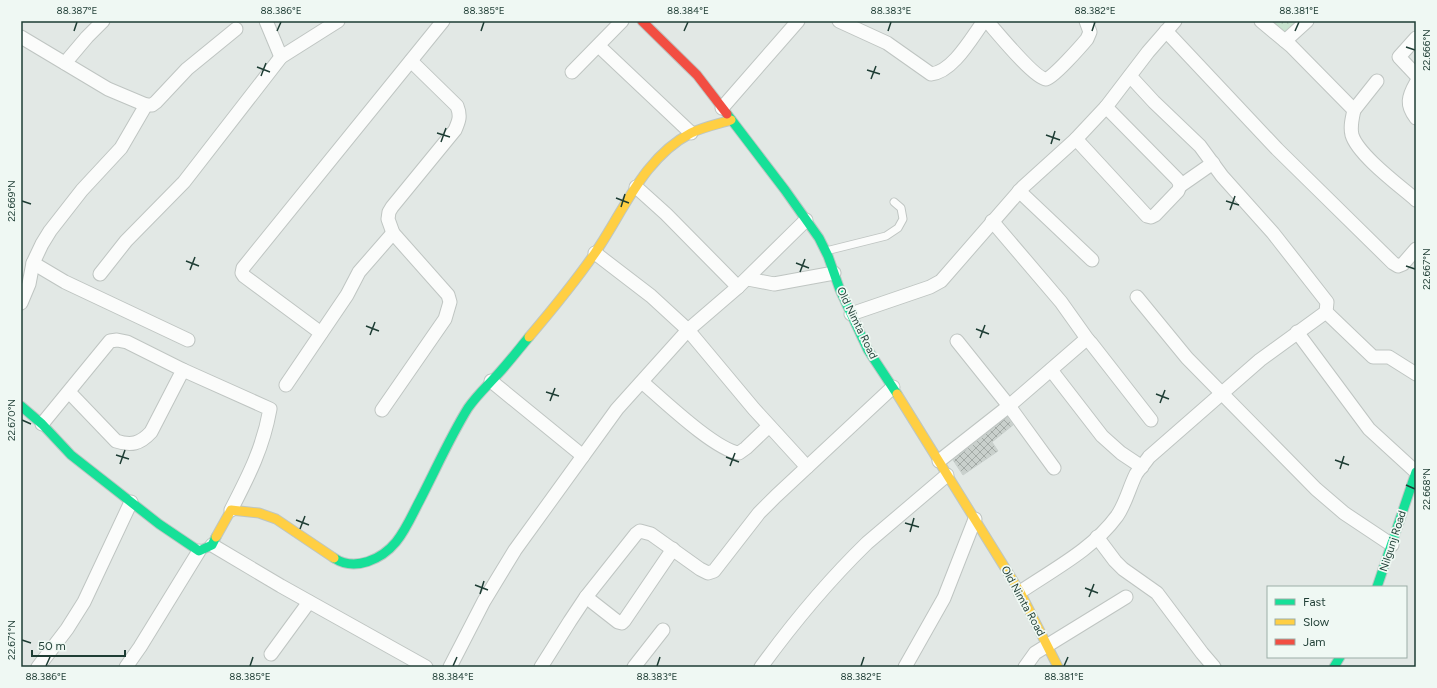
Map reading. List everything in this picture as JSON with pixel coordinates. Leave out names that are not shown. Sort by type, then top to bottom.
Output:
[{"type":"street","points":[[65,63],[103,21]]},
{"type":"street","points":[[266,21],[281,57]]},
{"type":"street","points":[[100,274],[126,241],[184,182],[281,57],[338,21]]},
{"type":"street","points":[[321,333],[244,276],[242,273],[243,268],[443,21]]},
{"type":"street","points":[[572,72],[622,21]]},
{"type":"street","name":"Old Nimta Road","points":[[642,21],[697,75],[785,190],[819,238],[826,251],[840,290],[868,350],[893,387],[1020,592],[1058,667]]},
{"type":"street","points":[[722,108],[798,21]]},
{"type":"street","points":[[839,21],[887,43],[931,74],[939,72],[950,66],[984,21]]},
{"type":"street","points":[[988,21],[1005,42],[1029,67],[1043,78],[1047,79],[1087,39],[1090,32],[1086,21]]},
{"type":"street","points":[[851,314],[930,287],[941,281],[1019,191],[1076,138],[1106,107],[1175,21]]},
{"type":"street","points":[[1261,21],[1285,41],[1354,110]]},
{"type":"street","points":[[1285,41],[1307,21]]},
{"type":"street","points":[[21,37],[108,89],[146,105],[152,105],[187,69],[236,29]]},
{"type":"street","points":[[1166,31],[1277,149],[1393,263],[1398,266],[1403,264],[1416,249]]},
{"type":"street","points":[[1416,38],[1399,57],[1416,75]]},
{"type":"street","points":[[603,50],[691,133]]},
{"type":"street","points":[[382,410],[445,319],[450,302],[448,295],[393,233],[388,219],[388,212],[455,130],[459,122],[460,114],[457,106],[411,61]]},
{"type":"street","points":[[1020,592],[1081,551],[1110,525],[1124,506],[1133,482],[1142,467],[1162,445],[1255,364],[1326,312],[1328,302],[1273,233],[1222,176],[1200,146],[1154,102],[1130,76]]},
{"type":"street","points":[[1377,81],[1354,110],[1351,129],[1353,137],[1369,159],[1416,200]]},
{"type":"street","points":[[1416,83],[1410,93],[1409,103],[1416,118]]},
{"type":"street","points":[[21,303],[29,284],[33,263],[50,231],[82,190],[121,148],[146,105]]},
{"type":"street","points":[[1106,107],[1176,178],[1180,186]]},
{"type":"street","points":[[231,510],[259,513],[276,520],[340,562],[355,564],[369,561],[384,554],[397,541],[410,519],[458,423],[475,398],[549,313],[595,253],[636,187],[653,163],[668,149],[691,133],[731,120]]},
{"type":"street","points":[[1076,138],[1147,216],[1151,217],[1155,215],[1178,191],[1180,186],[1213,163]]},
{"type":"street","points":[[636,187],[743,283],[774,284],[834,273]]},
{"type":"street","points":[[1019,191],[1092,260]]},
{"type":"street","points":[[450,667],[484,600],[501,571],[545,507],[618,410],[688,330],[743,283],[806,220]]},
{"type":"street","points":[[992,221],[1061,302],[1088,340],[1151,420]]},
{"type":"street","points":[[286,385],[346,295],[359,272],[393,233]]},
{"type":"street","points":[[595,253],[651,296],[688,330],[769,426],[807,467]]},
{"type":"street","points":[[33,263],[65,282],[188,340]]},
{"type":"street","points":[[1137,297],[1187,358],[1328,501],[1392,545]]},
{"type":"street","points":[[1326,312],[1373,357],[1390,357],[1416,374]]},
{"type":"street","points":[[1297,332],[1369,429],[1416,472]]},
{"type":"street","points":[[42,424],[110,341],[117,340],[127,342],[183,370],[270,409],[266,432],[256,461],[231,510],[212,544],[199,551],[126,667]]},
{"type":"street","points":[[939,461],[1010,406],[1084,341],[1088,340]]},
{"type":"street","points":[[957,341],[1010,406],[1054,468]]},
{"type":"street","points":[[69,392],[116,441],[127,445],[146,438],[151,432],[183,370]]},
{"type":"street","points":[[1051,370],[1102,436],[1120,453],[1142,467]]},
{"type":"street","points":[[490,381],[583,456]]},
{"type":"street","points":[[642,382],[682,416],[723,448],[731,452],[739,453],[769,426]]},
{"type":"street","points":[[541,667],[586,597],[636,534],[640,531],[651,534],[704,571],[708,573],[714,571],[759,513],[893,387]]},
{"type":"street","points":[[21,406],[42,424],[72,455],[159,524],[199,551]]},
{"type":"street","name":"Nilgunj Road","points":[[1377,586],[1416,472]]},
{"type":"street","points":[[761,667],[783,637],[828,582],[854,555],[947,476]]},
{"type":"street","points":[[38,667],[67,629],[84,602],[131,502]]},
{"type":"street","points":[[906,667],[944,598],[975,519]]},
{"type":"street","points":[[1097,537],[1115,561],[1157,593],[1214,667]]},
{"type":"street","points":[[212,544],[309,602],[426,667]]},
{"type":"street","points":[[586,597],[618,622],[624,622],[672,549]]},
{"type":"street","points":[[1025,667],[1035,653],[1126,598]]},
{"type":"street","points":[[271,654],[309,602]]},
{"type":"street","points":[[634,667],[663,630]]},
{"type":"street","points":[[1334,667],[1339,658]]},
{"type":"lane","points":[[826,251],[886,236],[898,228],[903,219],[901,208],[894,202]]},
{"type":"green space","points":[[1268,21],[1304,21],[1285,41]]},
{"type":"building","points":[[1007,417],[1013,425],[992,442],[998,451],[963,475],[953,460]]},
{"type":"traffic: fast","points":[[727,114],[785,190],[819,238],[828,256],[840,290],[868,350],[897,394]]},
{"type":"traffic: fast","points":[[334,558],[351,564],[368,562],[383,554],[396,542],[409,521],[468,408],[529,337]]},
{"type":"traffic: fast","points":[[21,406],[42,424],[71,455],[159,524],[199,551],[212,545],[216,537]]},
{"type":"traffic: fast","points":[[1377,586],[1416,472]]},
{"type":"traffic: fast","points":[[1334,667],[1339,658]]},
{"type":"traffic: slow","points":[[529,337],[563,296],[595,253],[625,203],[647,171],[660,156],[674,144],[691,133],[731,120]]},
{"type":"traffic: slow","points":[[897,394],[1020,592],[1058,667]]},
{"type":"traffic: slow","points":[[216,537],[231,510],[259,513],[276,519],[334,558]]},
{"type":"traffic: jam","points":[[642,21],[697,75],[727,114]]}]
